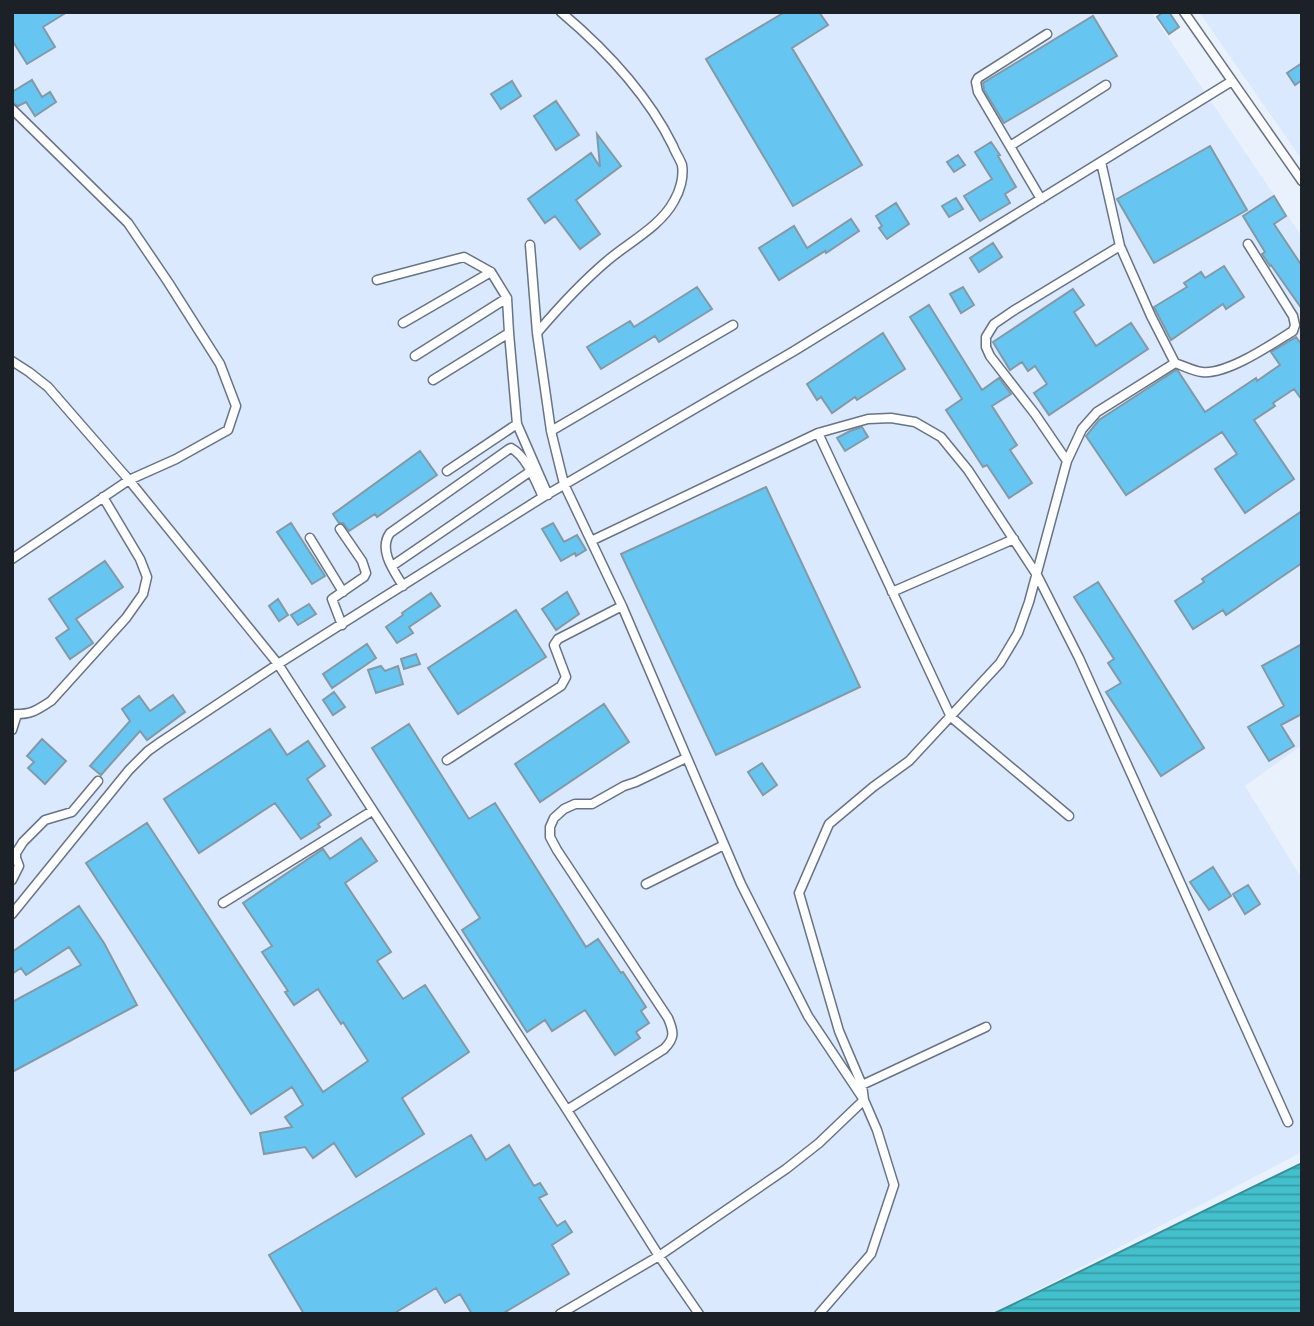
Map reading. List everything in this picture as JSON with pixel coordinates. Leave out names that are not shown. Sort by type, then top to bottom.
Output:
[{"type":"lane","points":[[537,333],[583,282],[657,222],[674,203],[681,186],[682,166],[667,134],[647,103],[619,66],[561,12]]},
{"type":"lane","points":[[1184,12],[1302,181]]},
{"type":"lane","points":[[1041,199],[978,92],[976,82],[1047,34]]},
{"type":"lane","points":[[12,914],[129,770],[148,751],[278,664],[565,484],[794,351],[1232,81]]},
{"type":"lane","points":[[1010,146],[1106,85]]},
{"type":"lane","points":[[12,109],[128,223],[220,364],[236,407],[228,429],[176,459],[129,480],[12,559]]},
{"type":"lane","points":[[1101,162],[1120,246],[1150,316],[1175,363],[1198,371],[1218,371],[1255,354],[1293,331],[1293,316],[1248,244]]},
{"type":"lane","points":[[530,245],[537,333],[551,431],[565,484],[622,606],[741,884],[808,1016],[864,1100],[877,1130],[894,1185],[871,1254],[819,1314]]},
{"type":"lane","points":[[1067,461],[1028,404],[990,356],[986,337],[994,324],[1013,310],[1120,246]]},
{"type":"lane","points":[[377,280],[464,257],[491,271],[508,298],[517,424],[546,496]]},
{"type":"lane","points":[[403,323],[491,271]]},
{"type":"lane","points":[[415,356],[508,298]]},
{"type":"lane","points":[[551,431],[733,325]]},
{"type":"lane","points":[[433,380],[509,333]]},
{"type":"lane","points":[[12,361],[48,387],[129,480],[278,664],[699,1314]]},
{"type":"lane","points":[[864,1100],[862,1086],[839,1031],[799,893],[829,824],[909,761],[1000,663],[1017,633],[1029,603],[1067,461],[1082,429],[1097,412],[1175,363]]},
{"type":"lane","points":[[591,541],[818,433],[868,419],[891,418],[915,422],[941,437],[968,470],[1037,575],[1079,658],[1288,1122]]},
{"type":"lane","points":[[447,471],[517,424]]},
{"type":"lane","points":[[818,433],[951,717],[1069,816]]},
{"type":"lane","points":[[403,586],[385,550],[385,541],[390,533],[509,449],[518,452],[546,496]]},
{"type":"lane","points":[[392,566],[531,471]]},
{"type":"lane","points":[[12,730],[15,714],[36,712],[51,701],[126,618],[143,594],[147,577],[140,559],[103,498]]},
{"type":"lane","points":[[340,529],[362,561],[366,573],[332,599],[342,625]]},
{"type":"lane","points":[[310,538],[343,592]]},
{"type":"lane","points":[[892,592],[1014,539]]},
{"type":"lane","points":[[447,760],[561,685],[566,677],[554,645],[558,639],[622,606]]},
{"type":"lane","points":[[567,1110],[664,1049],[671,1042],[673,1030],[668,1018],[557,850],[550,837],[550,827],[554,818],[564,809],[575,804],[592,804],[624,786],[686,758]]},
{"type":"lane","points":[[12,880],[19,866],[16,853],[23,842],[45,821],[72,812],[98,781]]},
{"type":"lane","points":[[223,903],[372,811]]},
{"type":"lane","points":[[646,884],[724,845]]},
{"type":"lane","points":[[862,1086],[986,1027]]},
{"type":"lane","points":[[559,1314],[659,1256],[786,1169],[819,1143],[864,1100]]},
{"type":"shaded area","points":[[12,12],[1151,12],[1302,237],[1302,745],[1245,786],[1302,879],[1302,1152],[991,1314],[12,1314]]},
{"type":"shaded area","points":[[1199,12],[1302,12],[1302,160]]},
{"type":"water","points":[[1302,1163],[1302,1314],[993,1314]]},
{"type":"building","points":[[12,12],[67,12],[43,27],[55,47],[27,64],[12,40]]},
{"type":"building","points":[[785,12],[819,12],[828,25],[792,48],[862,165],[793,206],[706,59]]},
{"type":"building","points":[[1163,12],[1169,12],[1179,27],[1169,34],[1157,17]]},
{"type":"building","points":[[1093,16],[1117,56],[1004,123],[984,90],[983,83]]},
{"type":"building","points":[[1302,63],[1302,80],[1295,85],[1287,73]]},
{"type":"building","points":[[32,80],[42,97],[50,92],[56,102],[35,116],[26,102],[18,106],[12,102],[12,92]]},
{"type":"building","points":[[512,81],[521,96],[501,109],[491,94]]},
{"type":"building","points":[[556,101],[579,135],[556,150],[534,116]]},
{"type":"building","points":[[597,134],[621,166],[576,200],[600,234],[580,249],[555,216],[545,223],[528,199],[591,153],[600,167]]},
{"type":"building","points":[[991,142],[1016,187],[1005,194],[1010,203],[980,221],[964,196],[992,179],[975,152]]},
{"type":"building","points":[[1210,146],[1247,210],[1154,263],[1117,199]]},
{"type":"building","points":[[958,155],[965,165],[954,172],[947,162]]},
{"type":"building","points":[[1274,196],[1286,216],[1274,224],[1302,266],[1302,309],[1262,254],[1265,252],[1243,216]]},
{"type":"building","points":[[956,198],[963,209],[949,217],[942,206]]},
{"type":"building","points":[[896,203],[909,224],[887,239],[879,228],[882,226],[876,216]]},
{"type":"building","points":[[851,219],[859,231],[779,280],[759,248],[794,226],[807,248]]},
{"type":"building","points":[[993,243],[1002,257],[979,272],[970,258]]},
{"type":"building","points":[[1224,266],[1244,297],[1226,309],[1223,304],[1171,340],[1154,307],[1187,287],[1184,283],[1201,272],[1205,278]]},
{"type":"building","points":[[697,287],[712,309],[659,342],[655,336],[601,369],[587,347],[630,321],[634,327]]},
{"type":"building","points":[[963,287],[974,305],[961,313],[950,294]]},
{"type":"building","points":[[1073,289],[1084,305],[1074,312],[1096,346],[1131,323],[1148,349],[1049,415],[1034,393],[1047,384],[1035,366],[1028,371],[1022,362],[1010,370],[993,342]]},
{"type":"building","points":[[929,305],[982,390],[999,378],[1011,394],[992,406],[1017,445],[1010,450],[1032,483],[1009,498],[987,465],[983,467],[946,410],[962,399],[910,317]]},
{"type":"building","points":[[883,333],[905,369],[832,413],[821,397],[817,400],[807,384]]},
{"type":"building","points":[[1296,337],[1302,345],[1302,400],[1294,389],[1254,420],[1294,479],[1245,513],[1215,469],[1237,454],[1222,432],[1126,495],[1086,436],[1099,420],[1176,370],[1205,412],[1280,365],[1271,352]]},
{"type":"building","points":[[862,427],[868,437],[845,451],[837,438]]},
{"type":"building","points":[[420,451],[437,475],[377,517],[375,514],[349,531],[343,523],[339,523],[333,514]]},
{"type":"building","points":[[766,487],[860,687],[716,755],[621,554]]},
{"type":"building","points":[[1302,511],[1302,563],[1226,615],[1223,610],[1193,629],[1175,601],[1204,582],[1202,579]]},
{"type":"building","points":[[291,523],[325,576],[312,584],[277,532]]},
{"type":"building","points":[[553,523],[564,542],[577,535],[586,550],[561,561],[542,529]]},
{"type":"building","points":[[105,561],[123,587],[76,619],[93,643],[70,659],[56,638],[69,629],[49,599]]},
{"type":"building","points":[[1098,582],[1204,748],[1161,776],[1106,692],[1121,683],[1108,663],[1114,659],[1074,597]]},
{"type":"building","points":[[567,592],[579,614],[556,630],[542,609]]},
{"type":"building","points":[[431,593],[440,606],[409,627],[413,633],[397,643],[386,627]]},
{"type":"building","points":[[278,599],[288,615],[279,621],[269,606]]},
{"type":"building","points":[[309,604],[316,614],[298,625],[291,615]]},
{"type":"building","points":[[516,610],[546,657],[458,714],[428,668]]},
{"type":"building","points":[[367,644],[376,658],[332,688],[323,674]]},
{"type":"building","points":[[1302,644],[1302,714],[1281,725],[1294,746],[1269,761],[1248,727],[1284,706],[1262,666]]},
{"type":"building","points":[[416,654],[420,664],[404,669],[401,659]]},
{"type":"building","points":[[381,666],[385,671],[398,666],[403,684],[376,693],[368,670]]},
{"type":"building","points":[[334,692],[345,707],[333,715],[323,700]]},
{"type":"building","points":[[173,695],[185,712],[147,740],[140,731],[101,775],[90,766],[130,721],[122,709],[139,696],[150,711]]},
{"type":"building","points":[[604,704],[629,742],[540,802],[515,764]]},
{"type":"building","points":[[409,724],[469,819],[495,803],[586,947],[598,939],[646,1007],[641,1011],[649,1023],[636,1032],[640,1038],[615,1055],[585,1010],[552,1031],[545,1020],[527,1032],[462,930],[480,918],[372,748]]},
{"type":"building","points":[[270,729],[287,755],[308,741],[325,766],[307,779],[331,815],[318,824],[320,827],[301,839],[275,803],[199,853],[164,799]]},
{"type":"building","points":[[42,739],[66,761],[45,784],[28,768],[34,762],[27,756]]},
{"type":"building","points":[[762,763],[777,785],[763,795],[748,772]]},
{"type":"building","points":[[147,823],[323,1092],[368,1061],[318,989],[294,1005],[262,952],[272,946],[243,903],[323,849],[330,859],[361,838],[377,861],[345,883],[391,952],[377,961],[403,999],[425,985],[469,1052],[402,1098],[424,1134],[356,1177],[334,1143],[313,1158],[305,1147],[264,1154],[260,1133],[292,1127],[285,1117],[303,1105],[292,1087],[251,1114],[86,863]]},
{"type":"building","points":[[1213,867],[1231,896],[1209,910],[1190,882]]},
{"type":"building","points":[[1248,885],[1260,904],[1245,914],[1233,894]]},
{"type":"building","points":[[79,906],[104,943],[137,1005],[12,1072],[12,1002],[81,965],[69,947],[26,975],[21,968],[12,974],[12,952]]},
{"type":"building","points":[[471,1135],[486,1160],[509,1145],[534,1186],[540,1183],[547,1194],[539,1198],[557,1226],[565,1221],[572,1232],[552,1245],[569,1274],[502,1314],[472,1314],[460,1294],[445,1303],[436,1288],[393,1314],[304,1314],[269,1255]]}]
